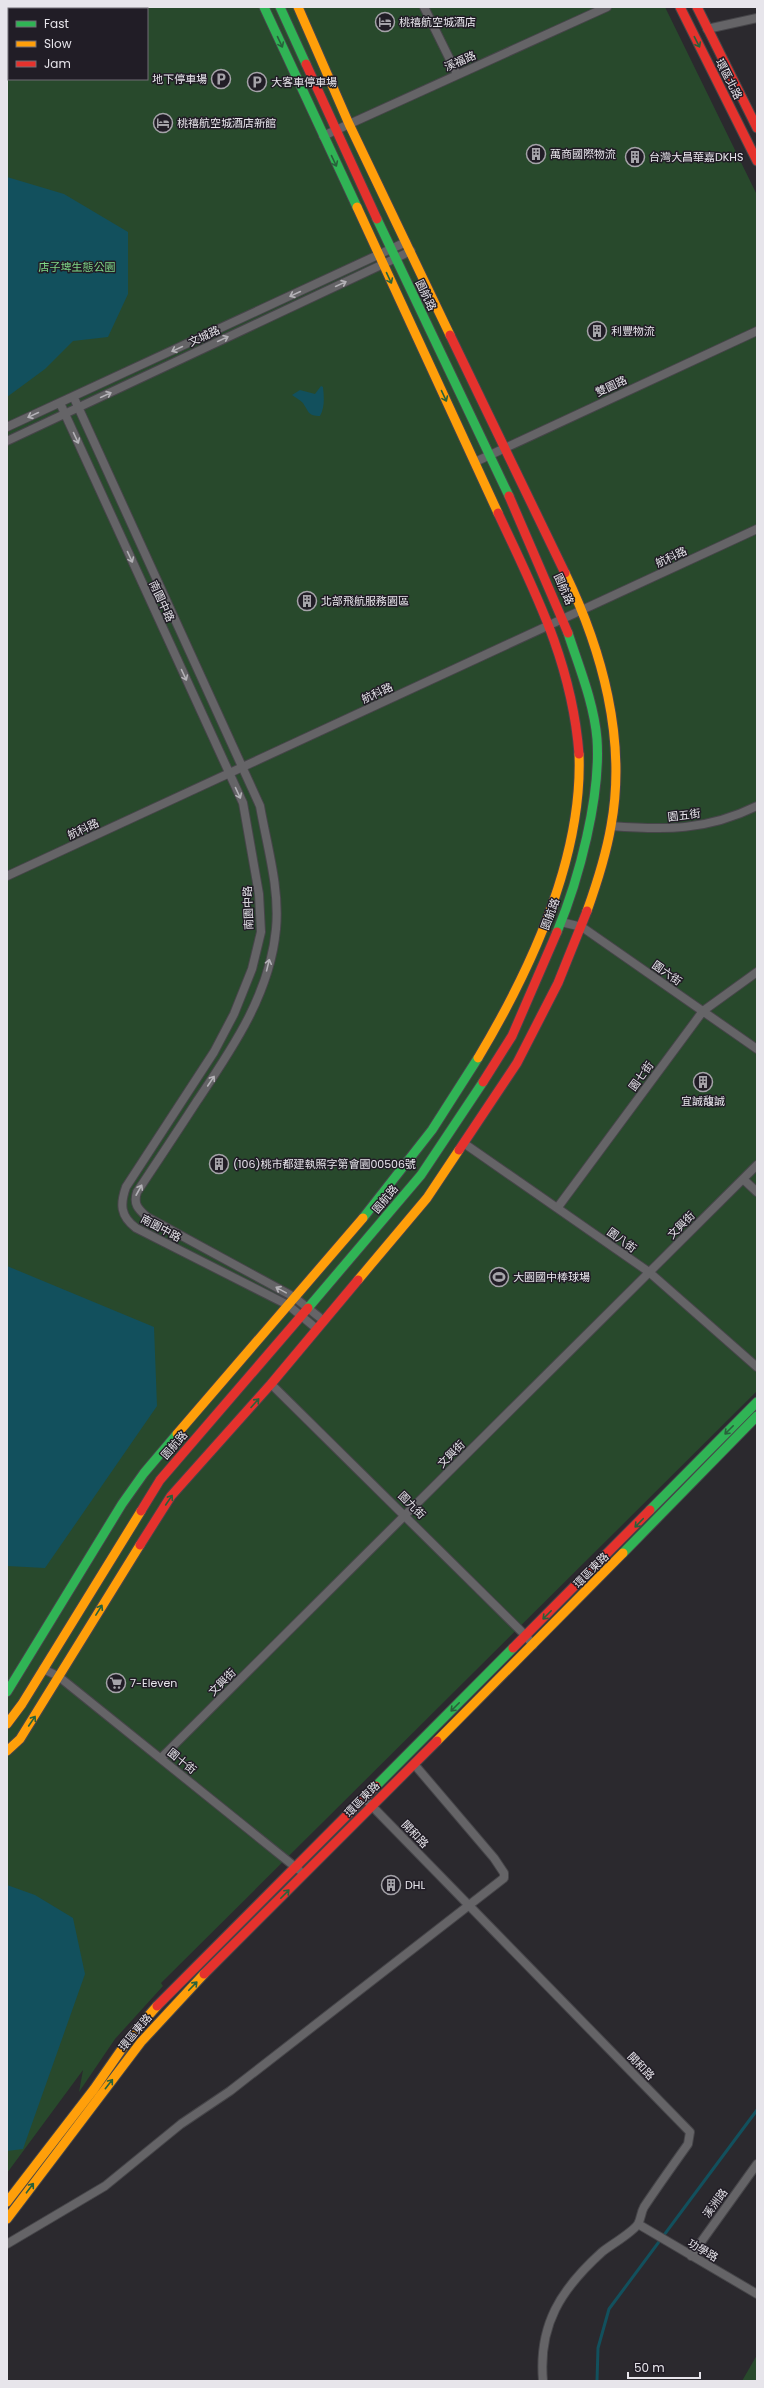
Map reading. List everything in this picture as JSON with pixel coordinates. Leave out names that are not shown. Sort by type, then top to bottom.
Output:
[{"type":"street","points":[[7,1692],[122,1504],[144,1473],[403,1170],[453,1100],[502,1014],[531,958],[565,862],[576,806],[579,777],[579,748],[573,701],[550,625],[377,255],[264,7]]},
{"type":"street","name":"園航路","points":[[7,1724],[43,1669],[160,1480],[422,1175],[465,1110],[512,1036],[561,922],[586,845],[596,776],[597,739],[590,702],[564,619],[490,454],[391,250],[280,7]]},
{"type":"street","points":[[7,1751],[20,1739],[34,1718],[58,1676],[171,1496],[271,1384],[427,1198],[465,1144],[517,1063],[558,983],[582,927],[597,882],[611,826],[615,793],[616,764],[609,696],[594,642],[505,447],[349,124],[298,7]]},
{"type":"street","points":[[424,7],[457,74]]},
{"type":"street","name":"溪福路","points":[[323,136],[607,7]]},
{"type":"street","name":"環區北路","points":[[680,7],[757,161]]},
{"type":"street","name":"環區北路","points":[[697,7],[757,128]]},
{"type":"street","points":[[707,29],[757,18]]},
{"type":"street","name":"文城路","points":[[7,427],[74,398],[406,242]]},
{"type":"street","name":"文城路","points":[[7,441],[382,264],[411,252]]},
{"type":"street","name":"雙園路","points":[[475,462],[757,331]]},
{"type":"street","name":"南園中路","points":[[74,398],[260,806],[272,871],[276,929],[268,968],[256,1003],[245,1026],[226,1058],[137,1192],[134,1199],[137,1209],[147,1217],[294,1297],[317,1329]]},
{"type":"street","name":"南園中路","points":[[60,403],[243,803],[260,894],[261,932],[252,970],[234,1014],[214,1052],[126,1187],[121,1201],[122,1211],[127,1222],[136,1228],[288,1305],[324,1321]]},
{"type":"street","name":"航科路","points":[[7,876],[757,530]]},
{"type":"street","name":"園五街","points":[[611,826],[676,829],[737,816],[757,806]]},
{"type":"street","name":"園六街","points":[[561,922],[582,927],[757,1049]]},
{"type":"street","name":"園七街","points":[[558,1207],[703,1011],[757,972]]},
{"type":"street","name":"園八街","points":[[465,1144],[558,1207],[649,1272],[757,1367]]},
{"type":"street","name":"文興街","points":[[161,1758],[757,1165]]},
{"type":"street","points":[[743,1179],[757,1192]]},
{"type":"street","name":"園九街","points":[[271,1384],[406,1515],[526,1636],[533,1645]]},
{"type":"street","name":"環區東路","points":[[7,2202],[94,2089],[133,2033],[296,1866],[365,1799],[757,1402]]},
{"type":"street","name":"環區東路","points":[[7,2219],[141,2042],[191,1987],[533,1645],[757,1416]]},
{"type":"street","name":"園十街","points":[[43,1669],[58,1676],[296,1866],[304,1874]]},
{"type":"street","points":[[7,2244],[106,2186],[181,2124],[230,2091],[504,1878],[504,1872],[414,1764]]},
{"type":"street","name":"開和路","points":[[365,1799],[690,2132],[688,2144],[643,2209],[638,2224]]},
{"type":"street","name":"溪洲路","points":[[691,2256],[757,2164]]},
{"type":"street","points":[[543,2381],[542,2364],[544,2335],[553,2310],[570,2285],[602,2252],[638,2224]]},
{"type":"street","name":"功學路","points":[[638,2224],[757,2294]]},
{"type":"green space","points":[[665,7],[757,195],[757,1391],[161,1983],[163,1986],[115,2039],[79,2092],[83,2070],[7,2173],[7,57],[8,80],[148,80],[148,8],[114,8]]},
{"type":"green space","points":[[757,2355],[757,2381],[742,2381]]},
{"type":"water","name":"店子埤生態公園","points":[[7,177],[64,194],[128,232],[128,294],[108,337],[73,341],[45,369],[7,397]]},
{"type":"water","points":[[321,386],[323,387],[323,409],[320,416],[316,416],[311,414],[303,403],[292,395],[300,390],[315,394]]},
{"type":"water","points":[[7,1266],[154,1327],[157,1406],[45,1568],[7,1566]]},
{"type":"water","points":[[7,1885],[35,1895],[73,1918],[85,1974],[23,2149],[7,2151]]},
{"type":"waterway","points":[[597,2381],[598,2348],[609,2309],[757,2110]]},
{"type":"traffic: fast","points":[[264,7],[357,207]]},
{"type":"traffic: fast","points":[[280,7],[306,64]]},
{"type":"traffic: fast","points":[[377,219],[509,496]]},
{"type":"traffic: fast","points":[[557,932],[573,888],[587,837],[596,786],[597,761],[597,739],[593,712],[586,685],[568,633]]},
{"type":"traffic: fast","points":[[363,1218],[432,1130],[478,1058]]},
{"type":"traffic: fast","points":[[308,1308],[421,1175],[483,1082]]},
{"type":"traffic: fast","points":[[650,1510],[757,1402]]},
{"type":"traffic: fast","points":[[623,1553],[757,1416]]},
{"type":"traffic: fast","points":[[7,1692],[122,1504],[144,1473],[177,1434]]},
{"type":"traffic: fast","points":[[376,1786],[513,1648]]},
{"type":"traffic: slow","points":[[298,7],[349,124],[450,335]]},
{"type":"traffic: slow","points":[[357,207],[498,513]]},
{"type":"traffic: slow","points":[[565,573],[590,633],[600,664],[608,696],[616,761],[615,794],[607,848],[587,911]]},
{"type":"traffic: slow","points":[[478,1058],[516,988],[534,951],[550,912],[563,873],[572,833],[578,793],[579,754]]},
{"type":"traffic: slow","points":[[358,1280],[427,1198],[459,1150]]},
{"type":"traffic: slow","points":[[177,1434],[363,1218]]},
{"type":"traffic: slow","points":[[7,1724],[22,1704],[141,1511]]},
{"type":"traffic: slow","points":[[7,1751],[20,1739],[140,1545]]},
{"type":"traffic: slow","points":[[437,1741],[623,1553]]},
{"type":"traffic: slow","points":[[7,2219],[141,2042],[204,1974]]},
{"type":"traffic: slow","points":[[7,2202],[94,2089],[133,2033],[157,2006]]},
{"type":"traffic: jam","points":[[680,7],[757,161]]},
{"type":"traffic: jam","points":[[697,7],[757,128]]},
{"type":"traffic: jam","points":[[306,64],[377,219]]},
{"type":"traffic: jam","points":[[450,335],[565,573]]},
{"type":"traffic: jam","points":[[509,496],[568,633]]},
{"type":"traffic: jam","points":[[498,513],[526,572],[550,630],[560,659],[569,689],[579,754]]},
{"type":"traffic: jam","points":[[459,1150],[517,1063],[558,983],[587,911]]},
{"type":"traffic: jam","points":[[483,1082],[512,1036],[557,932]]},
{"type":"traffic: jam","points":[[140,1545],[171,1496],[271,1384],[358,1280]]},
{"type":"traffic: jam","points":[[141,1511],[160,1480],[308,1308]]},
{"type":"traffic: jam","points":[[513,1648],[650,1510]]},
{"type":"traffic: jam","points":[[204,1974],[437,1741]]},
{"type":"traffic: jam","points":[[157,2006],[376,1786]]},
{"type":"place","name":"桃禧航空城酒店","points":[[385,22]]},
{"type":"place","name":"地下停車場","points":[[221,79]]},
{"type":"place","name":"大客車停車場","points":[[257,82]]},
{"type":"place","name":"桃禧航空城酒店新館","points":[[163,123]]},
{"type":"place","name":"萬商國際物流","points":[[536,154]]},
{"type":"place","name":"台灣大昌華嘉DKHS","points":[[635,157]]},
{"type":"place","name":"利豐物流","points":[[597,331]]},
{"type":"place","name":"北部飛航服務園區","points":[[307,601]]},
{"type":"place","name":"宜誠馥誠","points":[[703,1082]]},
{"type":"place","name":"(106)桃市都建執照字第會園00506號","points":[[219,1164]]},
{"type":"place","name":"大園國中棒球場","points":[[499,1277]]},
{"type":"place","name":"7-Eleven","points":[[116,1683]]},
{"type":"place","name":"DHL","points":[[391,1885]]}]
